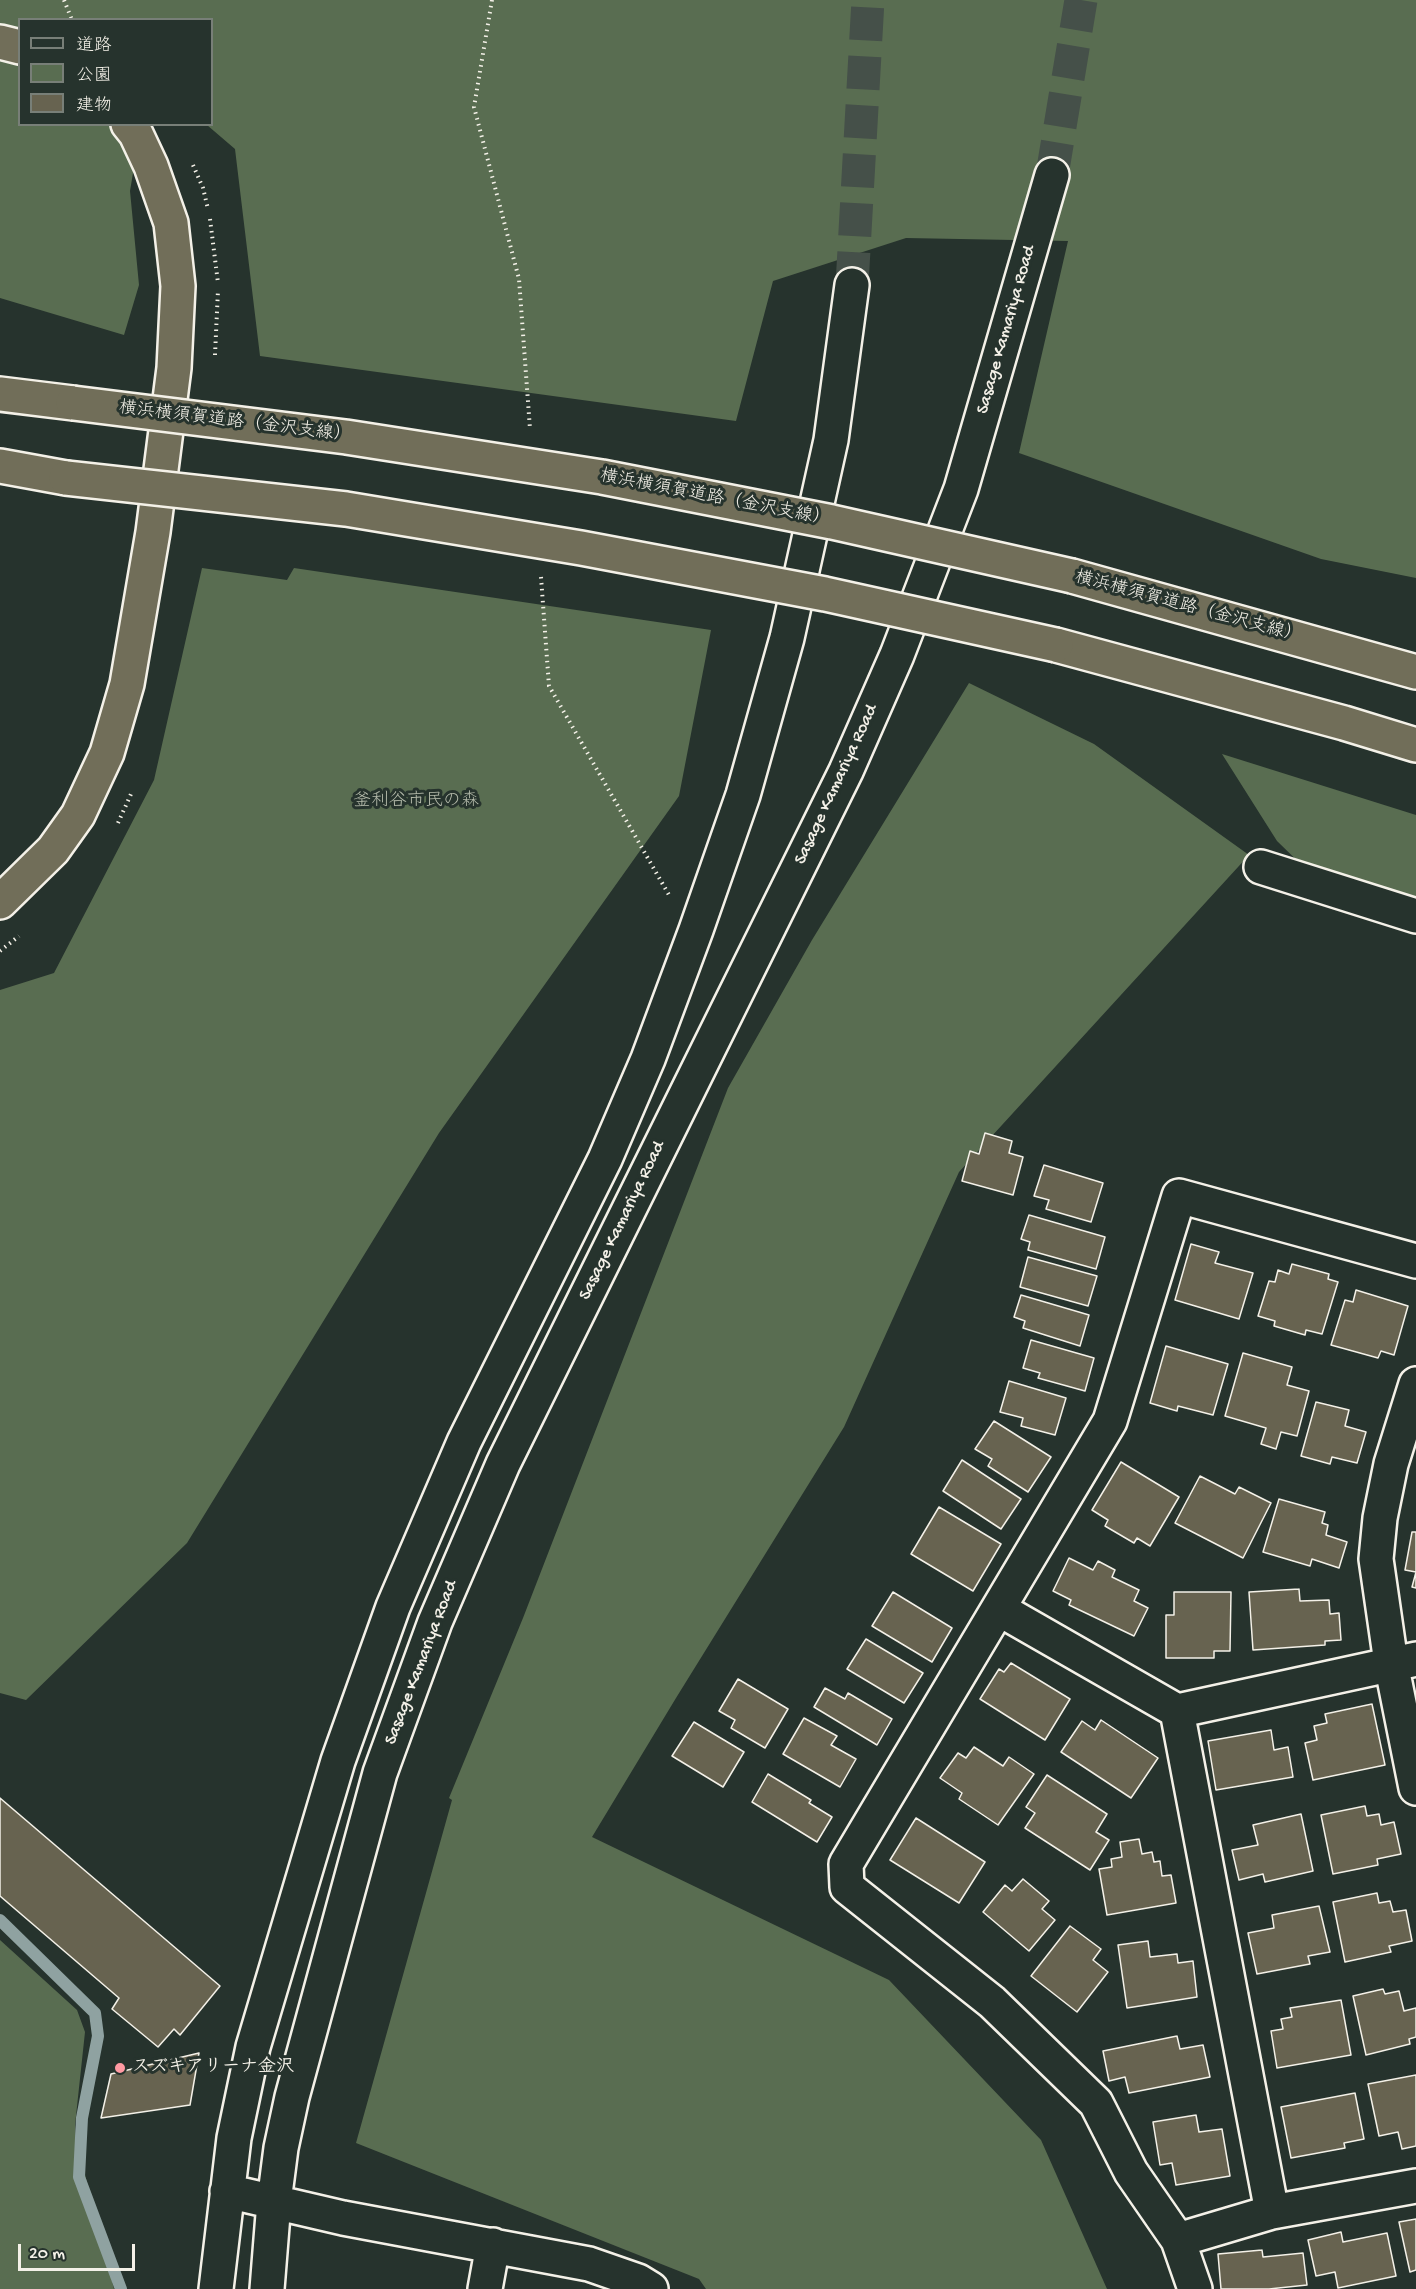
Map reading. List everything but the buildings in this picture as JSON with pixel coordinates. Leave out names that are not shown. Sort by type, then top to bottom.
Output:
[{"type":"highway","points":[[0,42],[18,46]]},
{"type":"highway","points":[[0,902],[53,850],[78,815],[107,753],[127,684],[153,532],[174,368],[178,286],[171,223],[151,166],[136,134],[130,126]]},
{"type":"highway","name":"横浜横須賀道路（金沢支線）","points":[[0,394],[346,437],[602,477],[832,522],[1072,576],[1416,672]]},
{"type":"highway","points":[[0,400],[64,402]]},
{"type":"highway","points":[[0,466],[66,478],[346,509],[581,548],[825,594],[1056,645],[1344,723],[1416,745]]},
{"type":"highway","points":[[0,476],[66,478]]},
{"type":"street","name":"Sasage Kamariya Road","points":[[267,2289],[281,2148],[292,2097],[380,1773],[435,1622],[503,1464],[846,771],[897,655],[961,489],[1052,175]]},
{"type":"street","points":[[216,2289],[234,2138],[253,2047],[339,1761],[393,1607],[464,1442],[604,1159],[648,1059],[743,795],[787,638],[831,440],[852,285]]},
{"type":"street","points":[[1261,867],[1416,916]]},
{"type":"street","points":[[1195,2289],[1178,2240],[1131,2172],[1096,2103],[992,2002],[847,1887],[846,1864],[1110,1421],[1179,1196],[1416,1261]]},
{"type":"street","points":[[1416,1384],[1391,1464],[1379,1528],[1376,1559],[1403,1661],[1416,1788]]},
{"type":"street","points":[[999,1610],[1177,1711],[1403,1661]]},
{"type":"street","points":[[1177,1711],[1272,2212]]},
{"type":"street","points":[[1178,2240],[1272,2212],[1416,2186]]},
{"type":"street","points":[[227,2191],[343,2218],[589,2264],[638,2281],[651,2289]]},
{"type":"street","points":[[485,2289],[493,2245]]},
{"type":"path","points":[[64,0],[71,18]]},
{"type":"green space","points":[[0,0],[1416,0],[1416,578],[1321,559],[1019,453],[1068,241],[906,238],[773,281],[736,421],[260,356],[235,149],[208,126],[213,126],[213,18],[18,18],[18,126],[141,126],[130,191],[139,285],[124,335],[0,298]]},
{"type":"green space","name":"釜利谷市民の森","points":[[202,568],[287,580],[294,568],[711,630],[679,796],[439,1133],[187,1543],[26,1700],[0,1693],[0,990],[54,973],[154,780]]},
{"type":"green space","points":[[969,683],[1094,744],[1249,855],[959,1172],[844,1427],[592,1837],[889,1980],[1041,2140],[1107,2289],[706,2289],[699,2279],[356,2143],[452,1800],[449,1798],[523,1618],[728,1088],[812,940]]},
{"type":"green space","points":[[1222,754],[1416,815],[1416,910],[1314,877],[1277,841]]},
{"type":"green space","points":[[0,1940],[77,2010],[85,2032],[75,2125],[76,2139],[114,2289],[0,2289]]},
{"type":"waterway","points":[[0,1920],[95,2013],[98,2036],[82,2118],[79,2177],[121,2289]]},
{"type":"tunnel","points":[[852,285],[868,0]]},
{"type":"tunnel","points":[[1052,175],[1081,0]]},
{"type":"place","name":"スズキアリーナ金沢","points":[[120,2068]]}]
